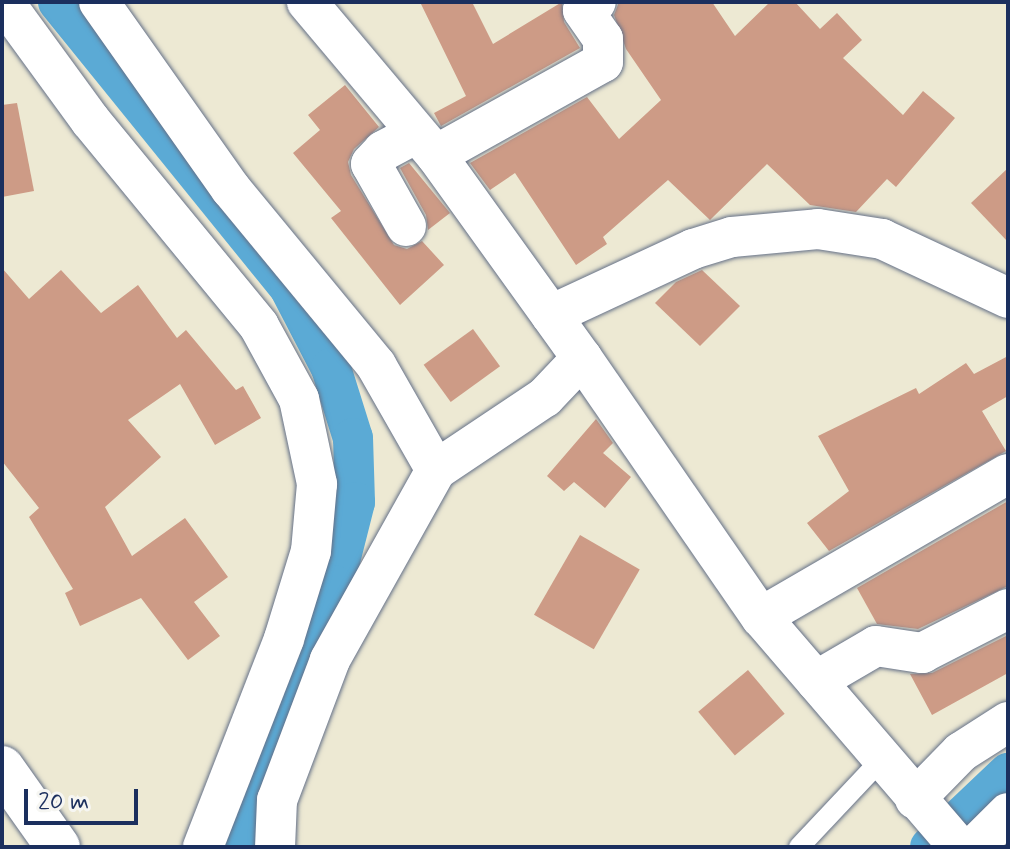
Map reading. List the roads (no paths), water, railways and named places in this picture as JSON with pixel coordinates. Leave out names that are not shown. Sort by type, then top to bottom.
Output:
[{"type":"street","points":[[4,2],[90,120],[183,221],[259,326],[299,399],[317,484],[317,519],[308,650],[277,800],[275,847]]},
{"type":"street","points":[[99,2],[222,186],[376,365],[436,470]]},
{"type":"street","points":[[307,2],[426,145],[582,358],[761,617],[881,760],[962,845],[1008,813]]},
{"type":"street","points":[[406,226],[371,164],[383,151],[426,145],[603,62],[603,39],[583,10],[596,2]]},
{"type":"street","points":[[183,221],[222,186]]},
{"type":"street","points":[[551,315],[719,241],[818,229],[882,239],[1008,298]]},
{"type":"street","points":[[203,847],[308,650],[436,470],[545,397],[582,358]]},
{"type":"street","points":[[761,617],[1008,474]]},
{"type":"street","points":[[816,681],[876,646],[922,653],[1008,609]]},
{"type":"street","points":[[919,803],[961,752],[1008,722]]},
{"type":"street","points":[[2,768],[58,847]]},
{"type":"lane","points":[[799,847],[881,760]]},
{"type":"waterway","points":[[58,2],[290,289],[331,368],[353,438],[355,502],[334,585],[242,806],[235,847]]},
{"type":"waterway","points":[[930,847],[1008,773]]}]
